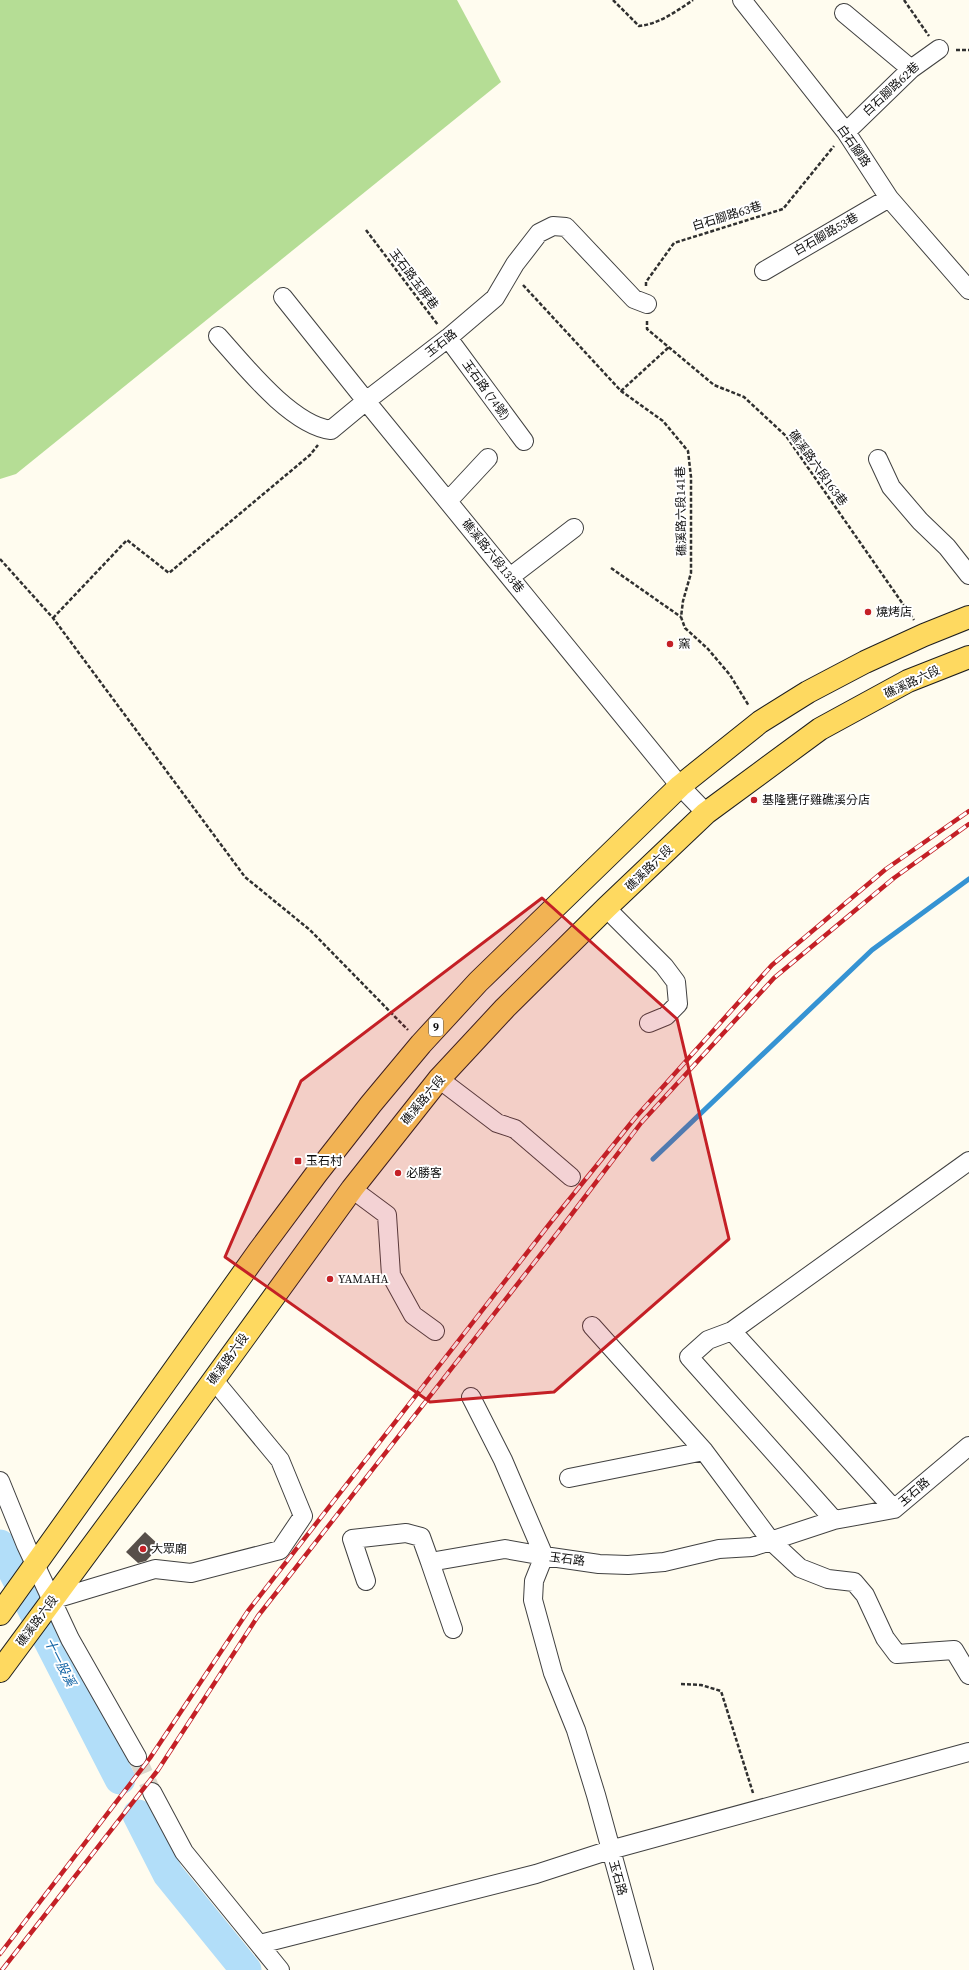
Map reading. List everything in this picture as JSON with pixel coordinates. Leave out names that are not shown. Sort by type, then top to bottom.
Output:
[{"type":"main road","name":"9","points":[[4,1607],[64,1526],[259,1251],[371,1104],[421,1044],[478,982],[680,786],[760,722],[808,692],[865,662],[924,635],[969,617]]},
{"type":"main road","name":"礁溪路六段","points":[[0,1671],[352,1189],[439,1079],[505,1008],[606,908],[706,813],[820,729],[908,681],[969,657]]},
{"type":"street","name":"白石腳路","points":[[742,0],[846,132],[889,198],[969,290]]},
{"type":"street","points":[[844,13],[911,69]]},
{"type":"street","name":"白石腳路62巷","points":[[846,132],[911,69],[939,49]]},
{"type":"street","name":"白石腳路53巷","points":[[764,271],[889,198]]},
{"type":"street","name":"玉石路","points":[[331,430],[448,338],[495,298],[511,272],[539,233],[553,226],[566,227],[634,299],[647,304]]},
{"type":"street","name":"礁溪路六段133巷","points":[[283,297],[680,786],[706,813]]},
{"type":"street","points":[[218,336],[265,388],[290,409],[320,429],[331,430]]},
{"type":"street","name":"玉石路 (74號)","points":[[448,338],[524,441]]},
{"type":"street","points":[[448,502],[488,458]]},
{"type":"street","points":[[878,459],[891,487],[920,521],[947,547],[969,575]]},
{"type":"street","points":[[510,577],[574,528]]},
{"type":"street","points":[[606,908],[664,966],[676,982],[678,1004],[666,1016],[649,1023]]},
{"type":"street","points":[[439,1079],[497,1123],[515,1129],[571,1177]]},
{"type":"street","points":[[834,1520],[689,1357],[708,1340],[732,1330],[969,1161]]},
{"type":"street","points":[[352,1189],[387,1215],[391,1275],[413,1315],[435,1331]]},
{"type":"street","points":[[592,1326],[704,1451],[771,1541],[800,1568],[828,1579],[854,1582],[865,1595],[885,1638],[897,1654],[954,1650],[969,1675]]},
{"type":"street","points":[[732,1330],[894,1509]]},
{"type":"street","points":[[50,1604],[154,1569],[191,1573],[280,1550],[303,1516],[280,1460],[213,1379]]},
{"type":"street","points":[[471,1397],[503,1460],[544,1556]]},
{"type":"street","name":"玉石路","points":[[644,1970],[596,1795],[576,1730],[553,1673],[533,1600],[534,1581],[544,1556],[599,1564],[628,1565],[664,1562],[718,1549],[752,1547],[834,1520],[894,1509],[969,1446]]},
{"type":"street","points":[[569,1478],[704,1451]]},
{"type":"street","points":[[0,1481],[32,1568],[50,1604],[137,1757]]},
{"type":"street","points":[[366,1581],[352,1539],[406,1533],[421,1537],[453,1629]]},
{"type":"street","points":[[430,1562],[505,1549],[544,1556]]},
{"type":"street","points":[[260,1944],[536,1874],[610,1850],[969,1752]]},
{"type":"street","points":[[152,1792],[184,1852],[280,1970]]},
{"type":"path","points":[[613,0],[639,26],[649,25],[667,17],[693,0]]},
{"type":"path","points":[[904,0],[939,49]]},
{"type":"path","name":"白石腳路63巷","points":[[647,330],[646,282],[674,243],[783,209],[846,132]]},
{"type":"path","name":"玉石路玉屏巷","points":[[366,230],[448,338]]},
{"type":"path","name":"礁溪路六段141巷","points":[[511,272],[621,391],[663,421],[688,451],[691,477],[691,573],[683,601],[681,617]]},
{"type":"path","name":"礁溪路六段163巷","points":[[647,330],[714,385],[744,397],[786,436],[924,635]]},
{"type":"path","points":[[621,391],[669,348]]},
{"type":"path","points":[[54,618],[128,540],[169,573],[310,455],[331,430]]},
{"type":"path","points":[[0,559],[54,618],[245,877],[310,930],[421,1044]]},
{"type":"path","points":[[611,568],[681,617],[685,628],[708,649],[730,675],[760,722]]},
{"type":"path","points":[[681,1684],[701,1685],[721,1691],[758,1810]]},
{"type":"highlighted area","points":[[542,898],[677,1019],[729,1239],[554,1392],[430,1402],[225,1257],[301,1081]]},
{"type":"green space","points":[[0,0],[457,0],[501,82],[16,474],[0,479]]},
{"type":"building","name":"大眾廟","points":[[145,1532],[160,1546],[146,1561],[138,1563],[126,1552]]},
{"type":"waterway","points":[[653,1159],[872,950],[969,879]]},
{"type":"waterway","name":"十一股溪","points":[[0,1545],[120,1779]]},
{"type":"waterway","name":"十一股溪","points":[[138,1815],[168,1874],[246,1970]]},
{"type":"tunnel","points":[[137,1757],[152,1792]]},
{"type":"railway","points":[[0,1954],[150,1758],[248,1611],[551,1222],[635,1118],[772,965],[886,869],[969,811]]},
{"type":"railway","points":[[2,1970],[158,1770],[258,1616],[559,1231],[641,1123],[774,978],[894,878],[969,824]]},
{"type":"place","name":"燒烤店","points":[[868,612]]},
{"type":"place","name":"窯","points":[[670,644]]},
{"type":"place","name":"基隆甕仔雞礁溪分店","points":[[754,800]]},
{"type":"place","name":"玉石村","points":[[298,1161]]},
{"type":"place","name":"必勝客","points":[[398,1173]]},
{"type":"place","name":"YAMAHA","points":[[330,1279]]},
{"type":"place","name":"大眾廟","points":[[143,1549]]}]
